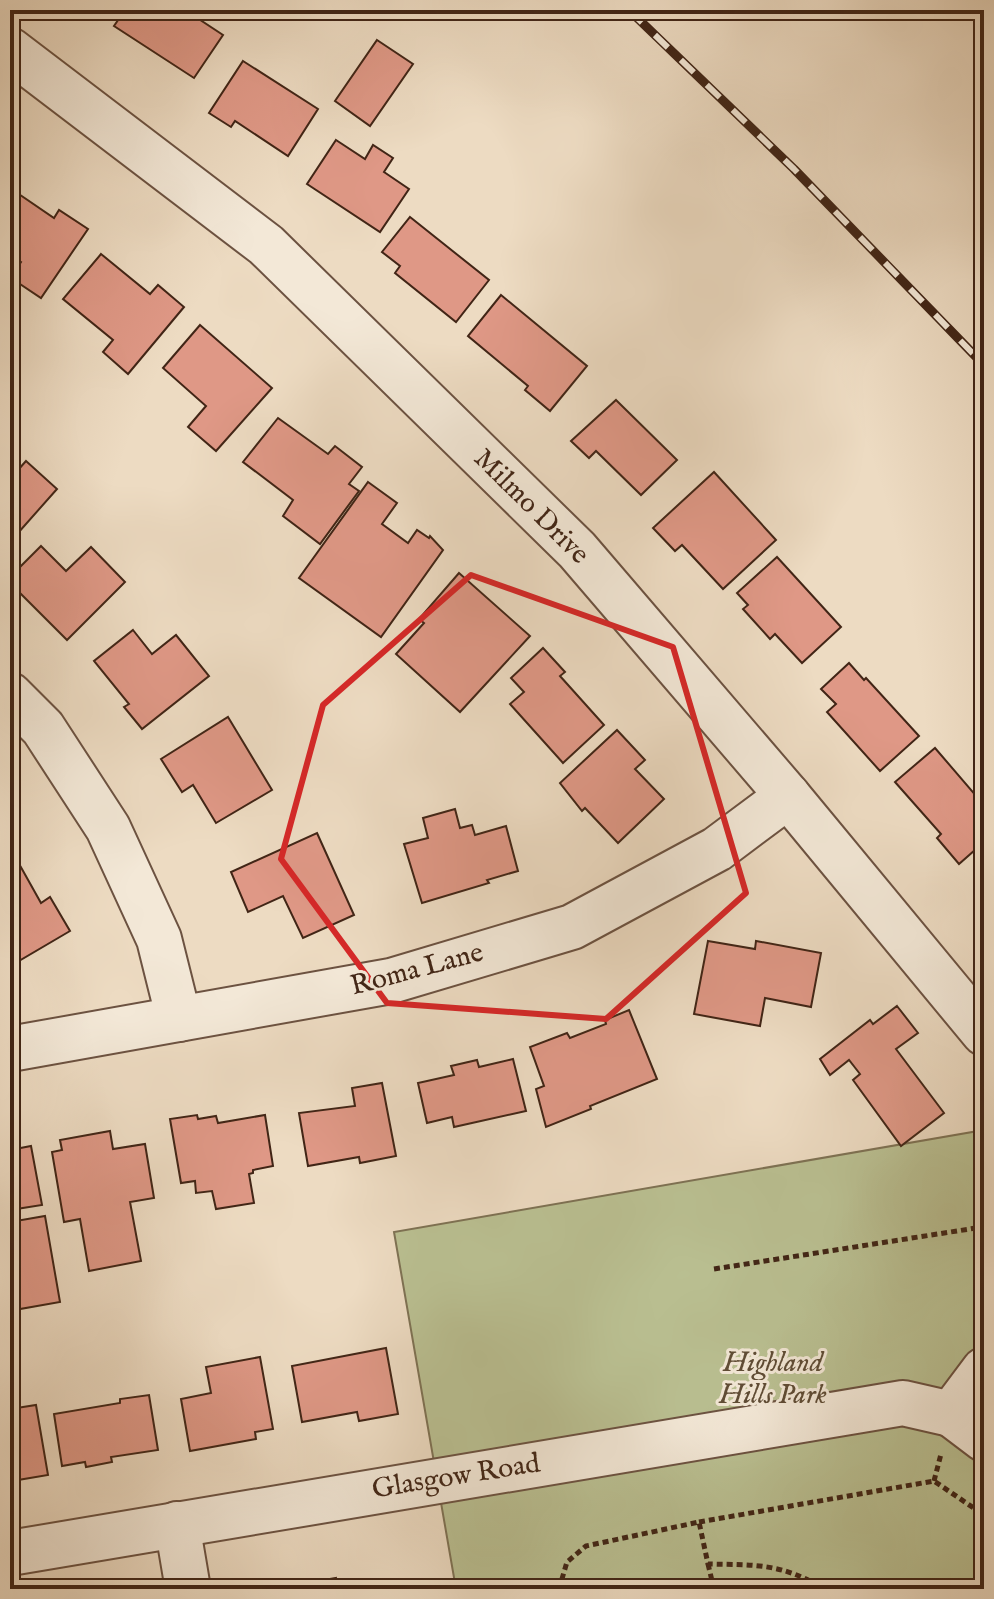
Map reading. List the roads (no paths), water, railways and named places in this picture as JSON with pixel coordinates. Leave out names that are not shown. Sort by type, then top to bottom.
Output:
[{"type":"street","name":"Milmo Drive","points":[[10,50],[266,245],[577,550],[788,796],[984,1033]]},
{"type":"street","points":[[10,695],[43,728],[108,828],[159,939],[179,1019]]},
{"type":"street","name":"Roma Lane","points":[[10,1049],[391,981],[572,927],[717,849],[788,796]]},
{"type":"street","points":[[968,1426],[984,1370]]},
{"type":"street","name":"Glasgow Road","points":[[10,1553],[903,1403],[968,1426]]},
{"type":"street","points":[[177,1524],[188,1589]]},
{"type":"railway","points":[[629,10],[794,169],[984,365]]},
{"type":"park label","name":"Highland Hills Park","points":[[773,1379]]}]
